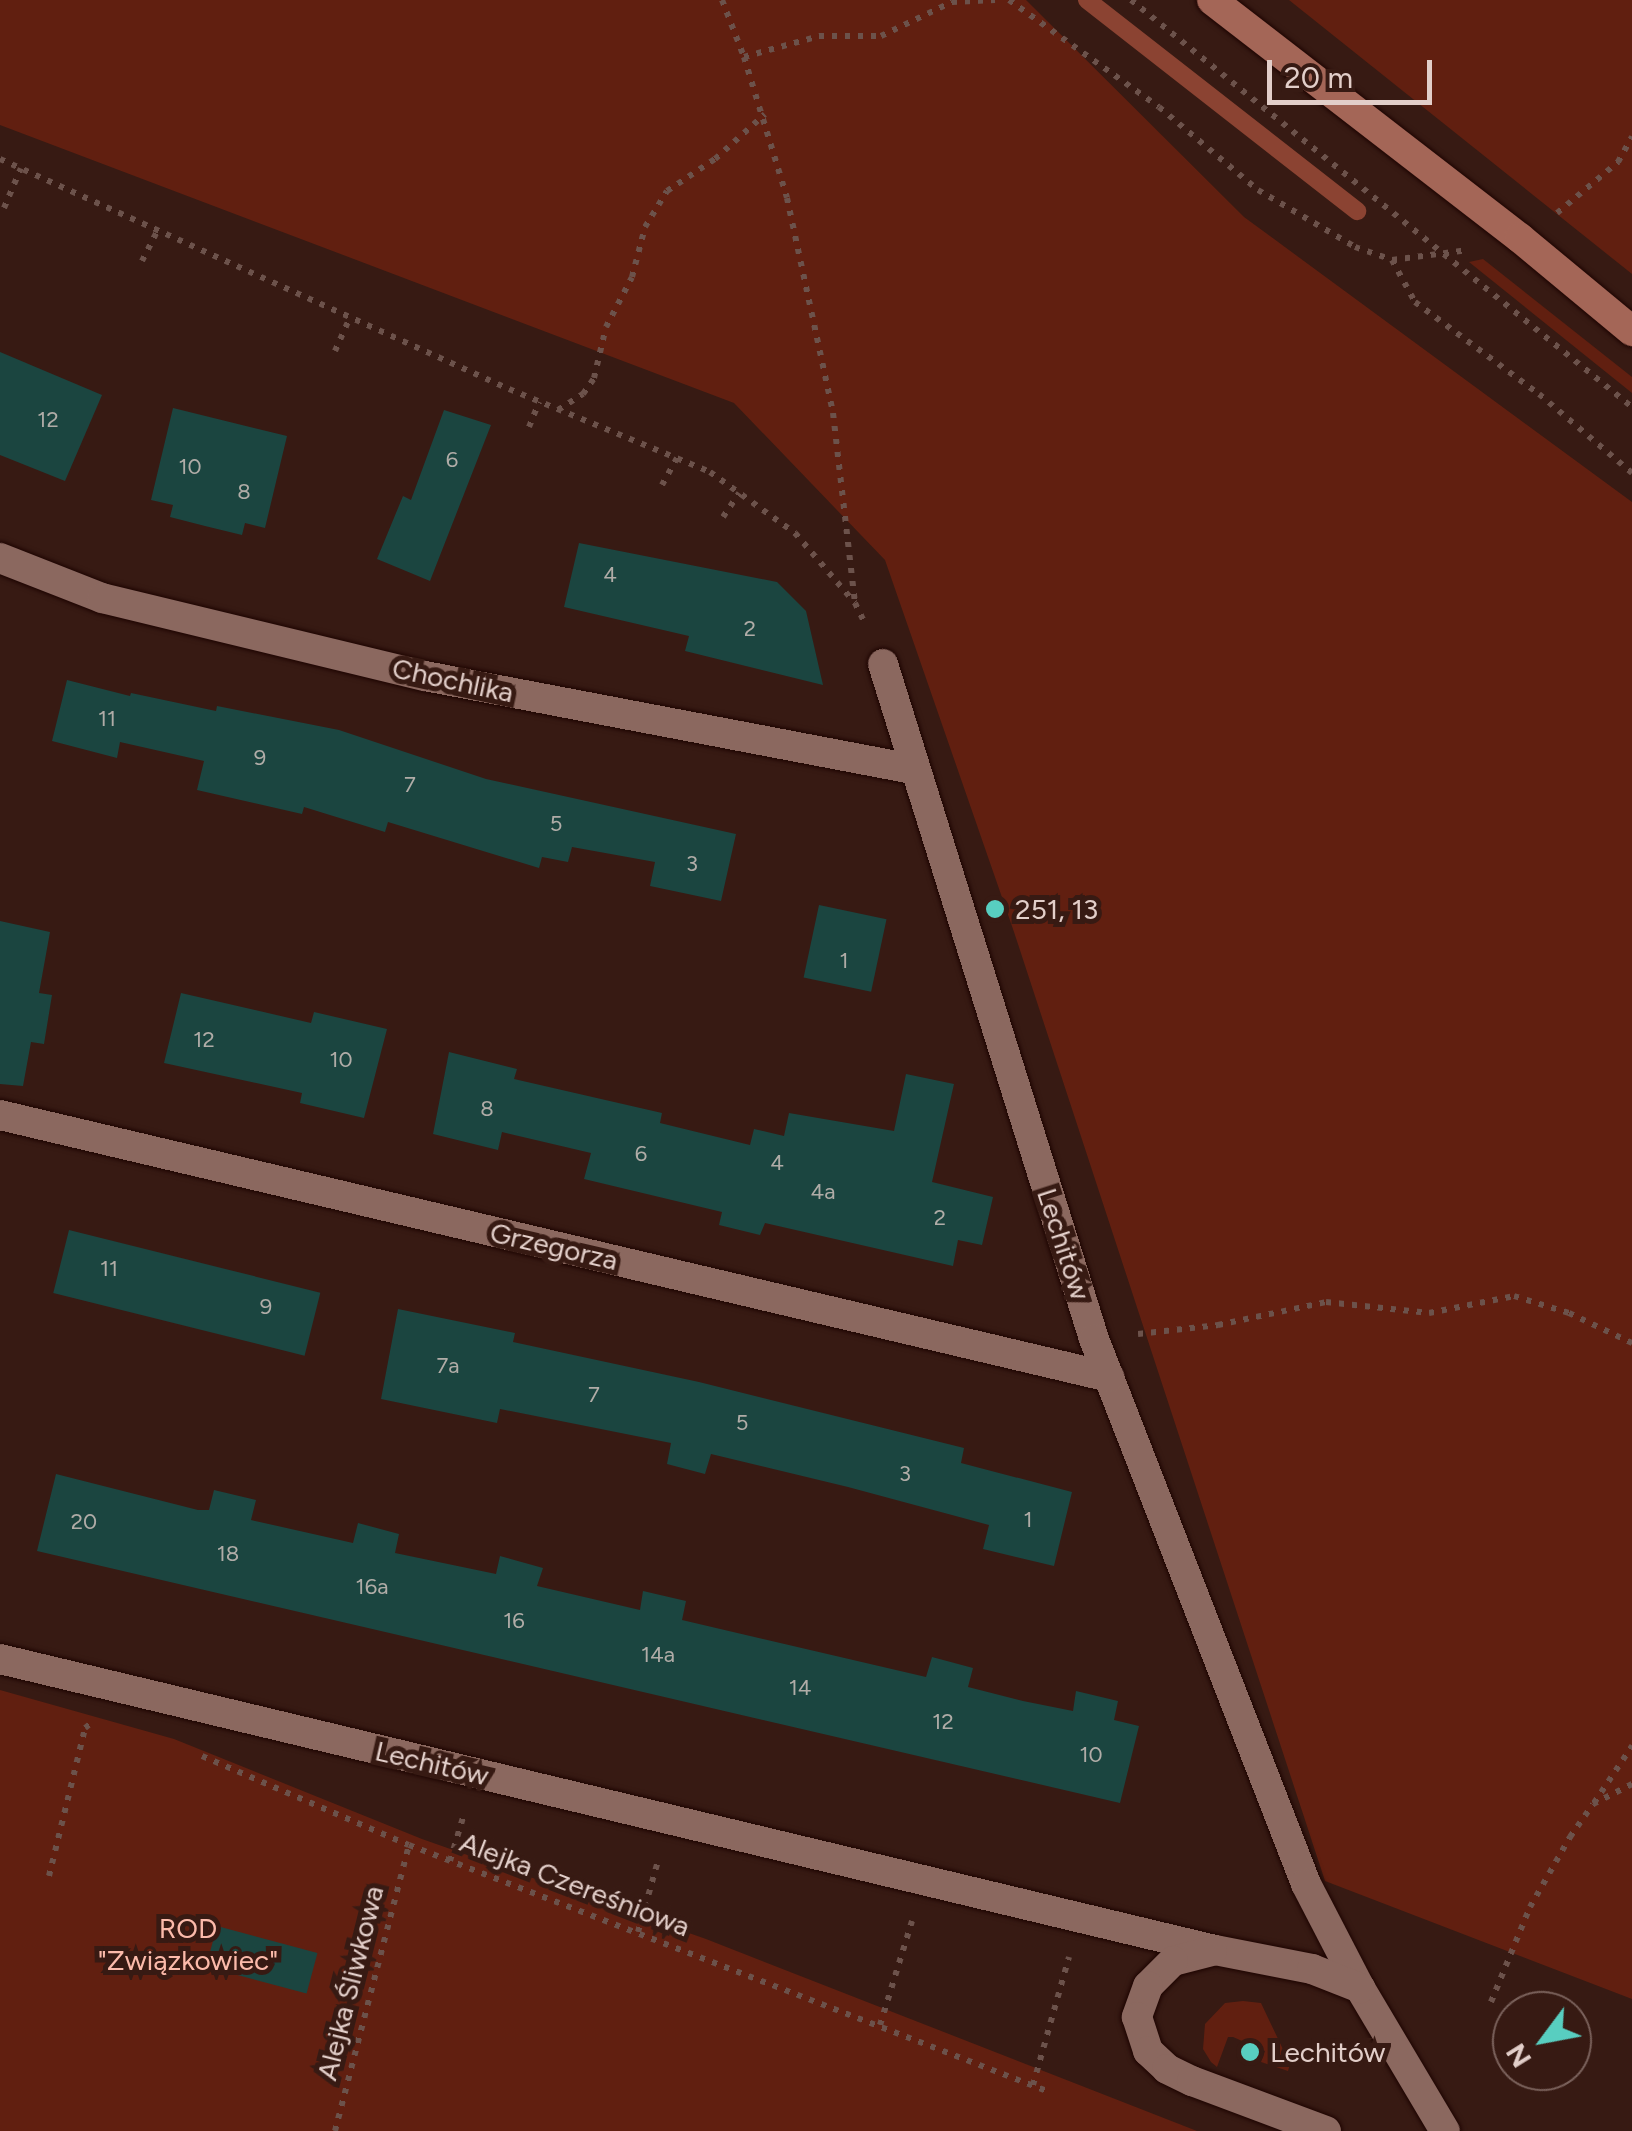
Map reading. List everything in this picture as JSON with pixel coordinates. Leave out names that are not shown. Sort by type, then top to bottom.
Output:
[{"type":"street","points":[[1212,0],[1520,238],[1632,332]]},
{"type":"street","name":"Chochlika","points":[[0,558],[102,598],[425,676],[914,769]]},
{"type":"street","name":"Lechitów","points":[[882,664],[1094,1339],[1306,1884],[1360,1988],[1444,2131]]},
{"type":"street","name":"Grzegorza","points":[[0,1115],[1109,1377]]},
{"type":"street","name":"Lechitów","points":[[0,1660],[925,1882],[1312,1970],[1360,1988]]},
{"type":"street","points":[[1215,1950],[1173,1961],[1148,1986],[1137,2017],[1148,2051],[1168,2069],[1192,2081],[1326,2131]]},
{"type":"path","points":[[722,0],[765,114],[833,413],[855,603]]},
{"type":"path","points":[[744,56],[819,36],[882,36],[952,2],[995,0]]},
{"type":"path","points":[[1008,0],[1159,107],[1258,190],[1354,247],[1392,260],[1445,256],[1520,238],[1575,201],[1618,162],[1632,136]]},
{"type":"path","points":[[1131,0],[1632,407]]},
{"type":"path","points":[[558,410],[582,394],[594,378],[606,327],[632,277],[645,227],[667,191],[715,159],[765,114]]},
{"type":"path","points":[[0,159],[539,402],[710,472],[796,533],[855,603],[882,664]]},
{"type":"path","points":[[4,208],[20,168]]},
{"type":"path","points":[[142,261],[157,230]]},
{"type":"path","points":[[1392,260],[1415,302],[1539,394],[1632,472]]},
{"type":"path","points":[[335,351],[350,318]]},
{"type":"path","points":[[529,426],[539,402]]},
{"type":"path","points":[[662,485],[677,458]]},
{"type":"path","points":[[723,517],[739,493]]},
{"type":"path","points":[[1094,1339],[1218,1325],[1326,1302],[1428,1312],[1514,1296],[1570,1313],[1632,1343]]},
{"type":"path","points":[[49,1876],[86,1727],[104,1728]]},
{"type":"path","points":[[1491,2002],[1530,1907],[1632,1746]]},
{"type":"path","name":"Alejka Czereśniowa","points":[[194,1752],[409,1845],[1047,2091]]},
{"type":"path","points":[[1593,1804],[1632,1784]]},
{"type":"path","points":[[638,1932],[670,1820]]},
{"type":"path","name":"Alejka Śliwkowa","points":[[335,2131],[409,1845]]},
{"type":"path","points":[[880,2025],[925,1882]]},
{"type":"path","points":[[1033,2085],[1080,1918]]},
{"type":"green space","points":[[0,0],[1026,0],[1244,217],[1632,502],[1632,1999],[1325,1881],[1014,932],[885,560],[734,403],[0,125]]},
{"type":"green space","points":[[1289,0],[1632,0],[1632,274]]},
{"type":"green space","points":[[1483,259],[1632,377],[1632,393],[1469,262]]},
{"type":"green space","name":"ROD \"Związkowiec\"","points":[[0,1690],[174,1739],[422,1839],[706,1939],[1197,2131],[0,2131]]},
{"type":"green space","points":[[1225,2003],[1261,2003],[1290,2064],[1288,2071],[1261,2062],[1265,2051],[1233,2037],[1228,2037],[1217,2067],[1211,2062],[1203,2049],[1205,2024]]},
{"type":"building","points":[[0,352],[102,395],[65,481],[0,455]]},
{"type":"building","points":[[173,408],[287,436],[265,528],[245,523],[242,535],[205,526],[170,517],[173,505],[151,500]]},
{"type":"building","points":[[444,410],[491,425],[430,581],[377,559],[403,496],[411,500]]},
{"type":"building","points":[[579,543],[777,582],[806,611],[823,685],[685,651],[689,636],[564,607]]},
{"type":"building","points":[[67,680],[130,696],[131,693],[216,711],[217,706],[339,730],[486,779],[736,834],[721,901],[650,886],[655,862],[572,847],[568,862],[542,857],[539,868],[388,822],[385,832],[304,807],[302,814],[197,790],[204,761],[120,742],[117,758],[52,741]]},
{"type":"building","points":[[819,905],[886,919],[871,992],[804,977]]},
{"type":"building","points":[[0,921],[50,932],[39,993],[52,995],[44,1044],[31,1042],[23,1086],[0,1084]]},
{"type":"building","points":[[181,993],[311,1023],[314,1012],[387,1029],[364,1118],[300,1103],[302,1093],[164,1063]]},
{"type":"building","points":[[449,1052],[517,1069],[514,1079],[662,1113],[660,1123],[750,1145],[754,1129],[784,1136],[789,1113],[894,1131],[906,1074],[954,1084],[932,1182],[993,1197],[982,1245],[958,1240],[953,1266],[765,1223],[760,1235],[719,1225],[722,1212],[584,1179],[591,1153],[502,1132],[498,1150],[433,1134]]},
{"type":"building","points":[[69,1230],[320,1293],[305,1356],[53,1293]]},
{"type":"building","points":[[398,1309],[515,1333],[513,1342],[699,1382],[964,1448],[961,1463],[1072,1492],[1054,1566],[983,1549],[989,1525],[848,1487],[711,1454],[705,1474],[667,1464],[671,1443],[500,1409],[497,1423],[381,1399]]},
{"type":"building","points":[[56,1474],[198,1510],[209,1510],[214,1490],[256,1500],[251,1520],[353,1543],[358,1523],[399,1534],[395,1553],[496,1574],[500,1556],[543,1568],[537,1586],[640,1610],[643,1591],[686,1601],[682,1620],[926,1677],[932,1657],[973,1668],[968,1687],[1023,1701],[1073,1711],[1076,1691],[1118,1701],[1114,1720],[1139,1726],[1120,1803],[37,1551]]},
{"type":"building","points":[[217,1926],[317,1953],[307,1993],[206,1967]]},
{"type":"waterway","points":[[1087,0],[1357,211]]},
{"type":"place","name":"251, 13","points":[[995,909]]},
{"type":"place","name":"Lechitów","points":[[1250,2052]]}]
